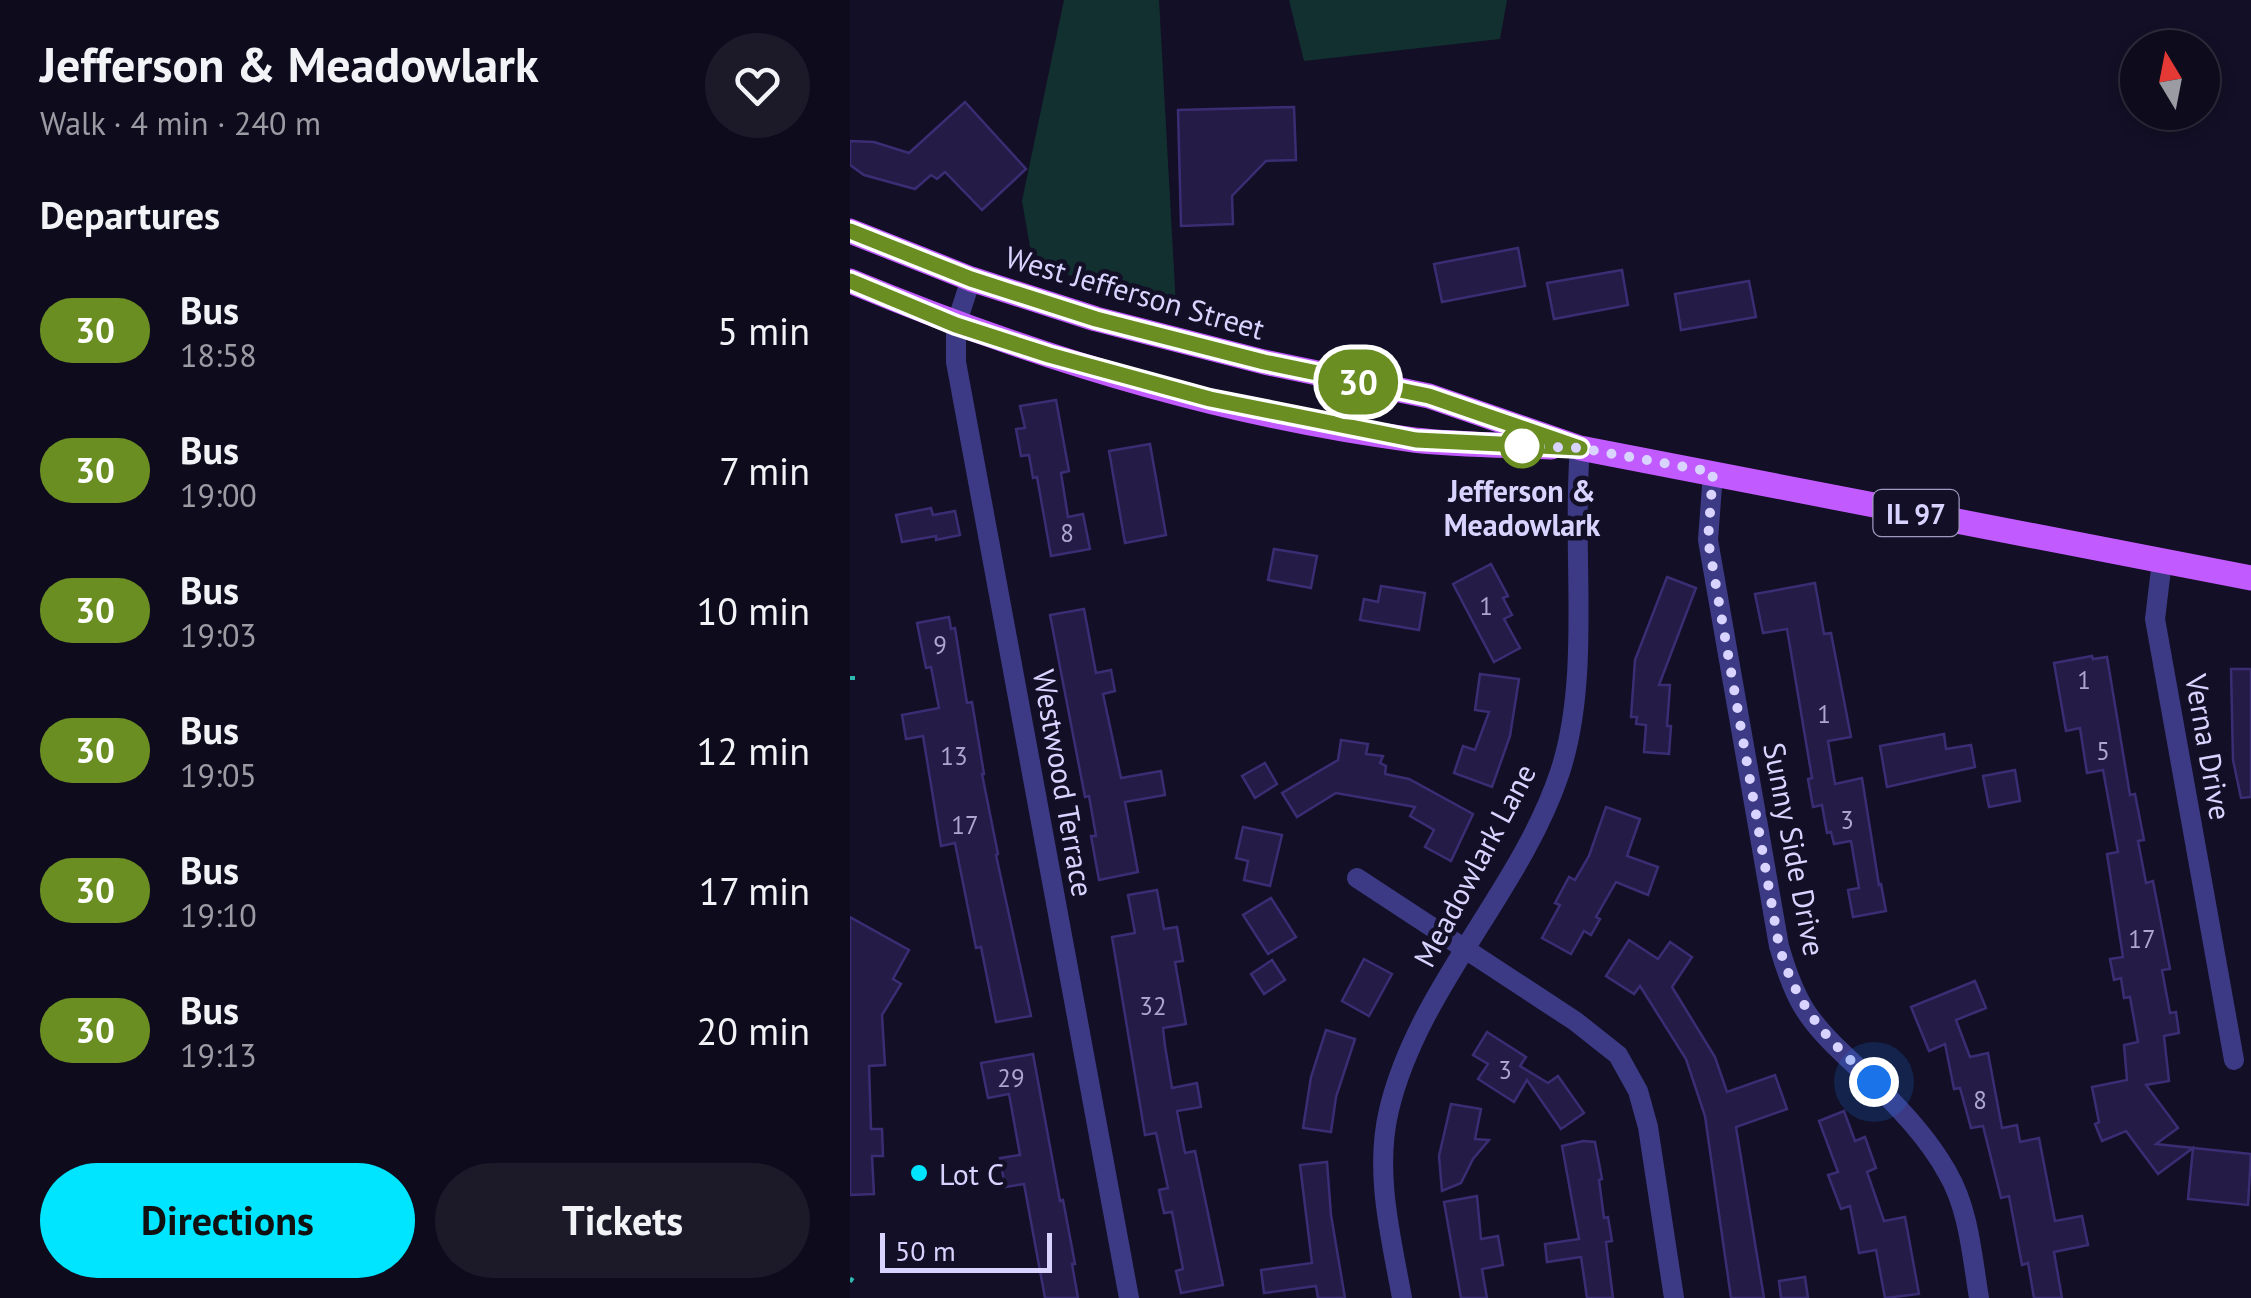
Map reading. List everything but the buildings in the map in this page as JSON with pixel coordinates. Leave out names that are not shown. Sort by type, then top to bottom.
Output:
[{"type":"main road","name":"West Jefferson Street","points":[[850,231],[971,279],[1169,339],[1429,396],[1580,448]]},
{"type":"main road","name":"West Jefferson Street","points":[[850,281],[956,325],[1049,355],[1310,421],[1416,440],[1580,448],[2251,578]]},
{"type":"street","name":"Westwood Terrace","points":[[971,279],[956,325],[959,379],[1129,1298]]},
{"type":"street","name":"Meadowlark Lane","points":[[1402,1298],[1387,1214],[1384,1164],[1388,1112],[1409,1046],[1536,825],[1560,772],[1576,673],[1580,448]]},
{"type":"street","name":"Sunny Side Drive","points":[[1713,472],[1708,540],[1776,933],[1786,970],[1804,1010],[1930,1144],[1950,1176],[1966,1223],[1980,1298]]},
{"type":"street","name":"Verna Drive","points":[[2162,561],[2155,619],[2234,1060]]},
{"type":"street","points":[[1357,878],[1575,1020],[1618,1056],[1638,1091],[1648,1127],[1674,1298]]},
{"type":"path","points":[[850,1282],[854,1276]]},
{"type":"green space","points":[[1064,0],[1159,0],[1176,307],[1046,268],[1031,252],[1022,201]]},
{"type":"green space","points":[[1289,0],[1507,0],[1500,39],[1304,61]]},
{"type":"bus line","name":"30","points":[[850,231],[971,279],[1096,319],[1264,362],[1429,396],[1580,448],[1416,440],[1210,399],[956,325],[850,281]]},
{"type":"place","name":"Jefferson & Meadowlark","points":[[1522,446]]},
{"type":"place","name":"Lot C","points":[[919,1173]]},
{"type":"route","points":[[1522,446],[1580,448],[1713,472],[1708,540],[1779,946],[1804,1010],[1874,1082]]}]
